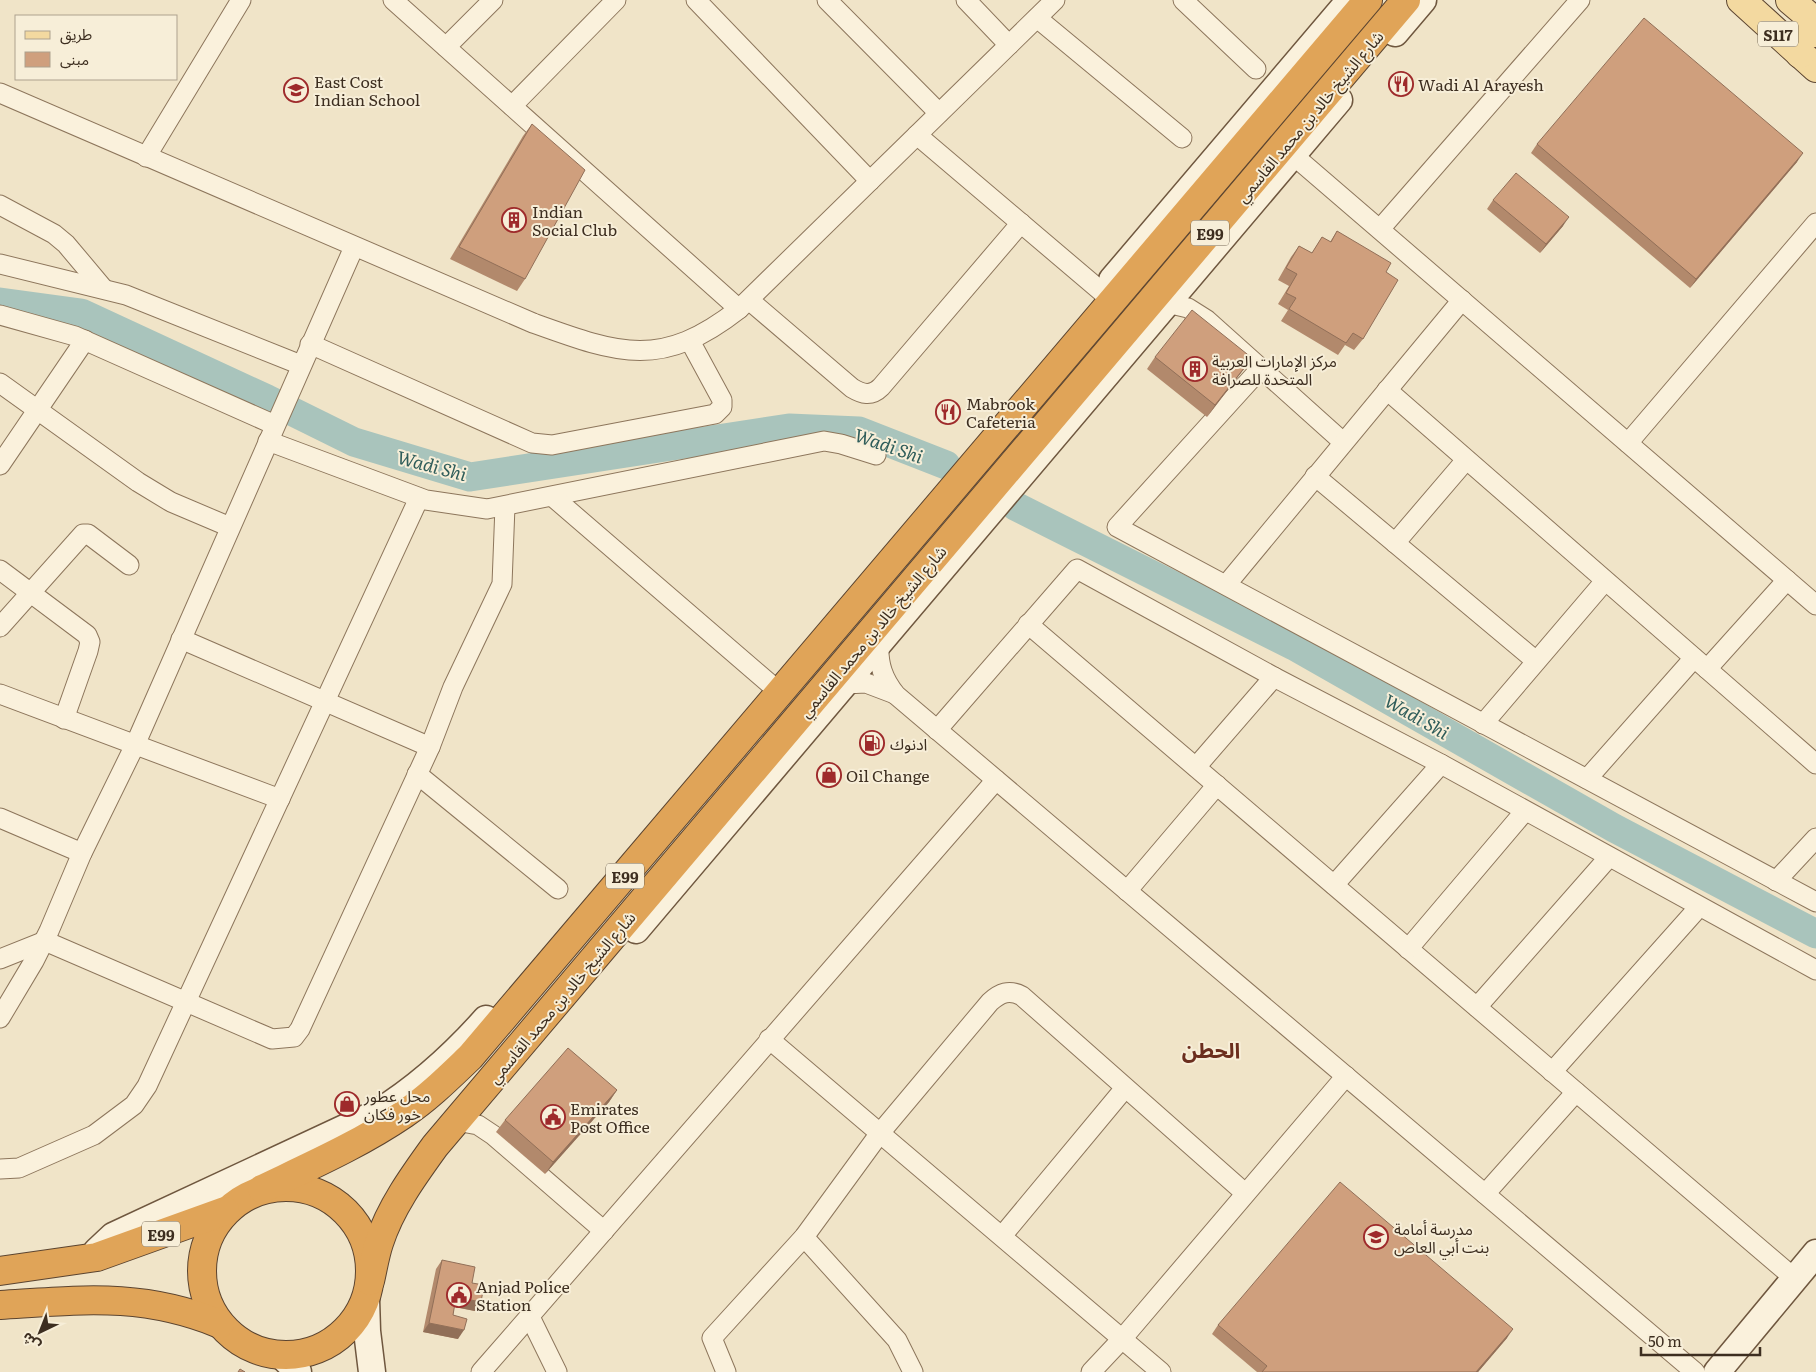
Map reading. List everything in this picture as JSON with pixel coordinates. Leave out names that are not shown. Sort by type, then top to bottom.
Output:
[{"type":"highway","name":"شارع الشيخ خالد بن محمد القاسمي","points":[[262,1189],[368,1137],[400,1107],[439,1087],[470,1057],[532,975],[834,620],[939,506],[991,446],[1307,61],[1368,0]]},
{"type":"highway","points":[[1314,116],[1321,93],[1331,72],[1391,0]]},
{"type":"highway","name":"شارع الشيخ خالد بن محمد القاسمي","points":[[368,1290],[380,1241],[395,1208],[414,1176],[464,1111],[700,844],[943,557],[961,526],[1012,465],[1314,116],[1406,0]]},
{"type":"highway","points":[[138,1302],[281,1366],[333,1341],[353,1323],[368,1290],[370,1257],[362,1234],[349,1214],[337,1204],[310,1189],[286,1186],[262,1189],[249,1194],[225,1211],[211,1231],[203,1254],[202,1279],[208,1302],[220,1324]]},
{"type":"highway","name":"E99","points":[[2,1270],[97,1256],[225,1211]]},
{"type":"highway","points":[[0,1305],[104,1299],[180,1309],[220,1324],[244,1343],[281,1366]]},
{"type":"main road","name":"S117","points":[[1741,0],[1811,52]]},
{"type":"main road","name":"S117","points":[[1790,0],[1816,22]]},
{"type":"street","points":[[146,158],[241,0]]},
{"type":"street","points":[[393,0],[512,106],[744,304],[860,393],[869,394],[876,392],[881,387],[1020,223]]},
{"type":"street","points":[[446,47],[493,0]]},
{"type":"street","points":[[512,106],[616,0]]},
{"type":"street","points":[[696,0],[870,180]]},
{"type":"street","points":[[827,0],[939,113]]},
{"type":"street","points":[[966,0],[1009,45]]},
{"type":"street","points":[[0,93],[146,158],[533,323],[580,340],[617,350],[647,352],[690,341],[714,329],[744,304],[1055,0]]},
{"type":"street","points":[[1183,0],[1256,69]]},
{"type":"street","points":[[532,975],[770,684],[834,620],[1102,292],[1307,61],[1350,0]]},
{"type":"street","points":[[700,844],[879,644],[943,557],[1167,303],[1293,155],[1314,116],[1423,0]]},
{"type":"street","points":[[1380,229],[1580,0]]},
{"type":"street","points":[[1037,18],[1182,138]]},
{"type":"street","points":[[917,135],[1102,292]]},
{"type":"street","points":[[1293,155],[1816,605]]},
{"type":"street","points":[[0,205],[54,234],[66,244],[102,288]]},
{"type":"street","points":[[1628,443],[1816,223]]},
{"type":"street","points":[[0,1018],[45,941],[82,853],[135,746],[354,247]]},
{"type":"street","points":[[0,264],[126,295],[298,372]]},
{"type":"street","points":[[1226,585],[1462,300]]},
{"type":"street","points":[[1167,303],[1183,306],[1198,313],[1343,442]]},
{"type":"street","points":[[0,315],[56,328],[85,340],[271,433],[419,498],[487,509],[824,441],[876,455]]},
{"type":"street","points":[[0,465],[85,340]]},
{"type":"street","points":[[310,344],[532,443],[552,445],[715,414],[722,407],[722,400],[690,341]]},
{"type":"street","points":[[1261,368],[1117,527],[1816,902]]},
{"type":"street","points":[[0,383],[154,492],[230,527]]},
{"type":"street","points":[[1387,390],[1816,764]]},
{"type":"street","points":[[1395,543],[1466,460]]},
{"type":"street","points":[[1315,476],[1536,661]]},
{"type":"street","points":[[553,497],[770,684]]},
{"type":"street","points":[[0,1169],[19,1168],[94,1135],[134,1105],[147,1086],[419,498]]},
{"type":"street","points":[[0,959],[45,941],[272,1039],[294,1037],[304,1020],[430,746],[453,687],[502,584],[505,506]]},
{"type":"street","points":[[0,628],[83,534],[88,534],[129,566]]},
{"type":"street","points":[[937,730],[1077,569],[1274,677],[1441,764],[1698,908],[1816,970]]},
{"type":"street","points":[[0,570],[82,629],[90,642],[64,719]]},
{"type":"street","points":[[1587,779],[1700,664],[1787,580]]},
{"type":"street","points":[[1483,724],[1605,581]]},
{"type":"street","points":[[1028,624],[1794,1278]]},
{"type":"street","points":[[181,639],[430,746]]},
{"type":"street","points":[[879,644],[882,671],[896,695]]},
{"type":"street","points":[[1196,767],[1274,677]]},
{"type":"street","points":[[844,684],[866,683],[896,695],[1695,1372]]},
{"type":"street","points":[[0,694],[280,799]]},
{"type":"street","points":[[1334,885],[1441,764]]},
{"type":"street","points":[[417,774],[558,889]]},
{"type":"street","points":[[481,1372],[996,780]]},
{"type":"street","points":[[1127,891],[1217,785]]},
{"type":"street","points":[[1408,948],[1525,811]]},
{"type":"street","points":[[0,818],[82,853]]},
{"type":"street","points":[[1776,881],[1816,838]]},
{"type":"street","points":[[1477,1007],[1609,857]]},
{"type":"street","points":[[1552,1072],[1698,908]]},
{"type":"street","points":[[726,1372],[712,1338],[804,1237],[880,1133],[990,1002],[1007,992],[1014,992],[1022,996],[1245,1193]]},
{"type":"street","points":[[770,1039],[1161,1372]]},
{"type":"street","points":[[1091,1372],[1122,1339],[1346,1076]]},
{"type":"street","points":[[1002,1236],[1125,1088]]},
{"type":"street","points":[[1485,1194],[1576,1092]]},
{"type":"street","points":[[97,1256],[97,1251],[113,1236],[355,1123],[400,1107]]},
{"type":"street","points":[[464,1111],[478,1125],[493,1134],[604,1231]]},
{"type":"street","points":[[804,1237],[897,1340],[913,1372]]},
{"type":"street","points":[[1717,1372],[1816,1253]]},
{"type":"street","points":[[368,1290],[367,1331],[372,1372]]},
{"type":"street","points":[[530,1317],[558,1372]]},
{"type":"building","points":[[1644,18],[1803,153],[1696,279],[1537,144]]},
{"type":"building","name":"Indian Social Club","points":[[532,124],[585,170],[525,279],[459,247]]},
{"type":"building","points":[[1516,173],[1569,217],[1546,244],[1493,200]]},
{"type":"building","points":[[1337,231],[1391,263],[1386,272],[1398,280],[1363,339],[1353,333],[1346,343],[1289,309],[1296,298],[1286,293],[1297,274],[1286,268],[1299,246],[1312,253],[1322,237],[1331,242]]},
{"type":"building","name":"مركز الإمارات العربية المتحدة للصرافة","points":[[1192,310],[1252,358],[1215,405],[1155,357]]},
{"type":"building","name":"Emirates Post Office","points":[[568,1048],[617,1090],[553,1162],[505,1120]]},
{"type":"building","points":[[1340,1182],[1513,1329],[1476,1372],[1262,1372],[1267,1366],[1218,1325]]},
{"type":"building","points":[[442,1260],[475,1267],[472,1283],[484,1285],[481,1302],[456,1297],[453,1315],[467,1319],[464,1330],[429,1323]]},
{"type":"waterway","name":"Wadi Shi","points":[[0,302],[81,313],[267,399],[354,442],[470,477],[789,428],[859,431],[946,465]]},
{"type":"waterway","name":"Wadi Shi","points":[[1015,506],[1294,646],[1614,828],[1816,934]]},
{"type":"place","name":"Wadi Al Arayesh","points":[[1401,84]]},
{"type":"place","name":"East Cost Indian School","points":[[296,90]]},
{"type":"place","name":"Indian Social Club","points":[[514,220]]},
{"type":"place","name":"مركز الإمارات العربية المتحدة للصرافة","points":[[1195,369]]},
{"type":"place","name":"Mabrook Cafeteria","points":[[948,412]]},
{"type":"place","name":"ادنوك","points":[[872,743]]},
{"type":"place","name":"Oil Change","points":[[829,775]]},
{"type":"place","name":"محل عطور خور فكان","points":[[347,1104]]},
{"type":"place","name":"Emirates Post Office","points":[[553,1117]]},
{"type":"place","name":"مدرسة أمامة بنت أبي العاص","points":[[1376,1237]]},
{"type":"place","name":"Anjad Police Station","points":[[459,1295]]},
{"type":"district","name":"الحطن","points":[[1211,1048]]}]
